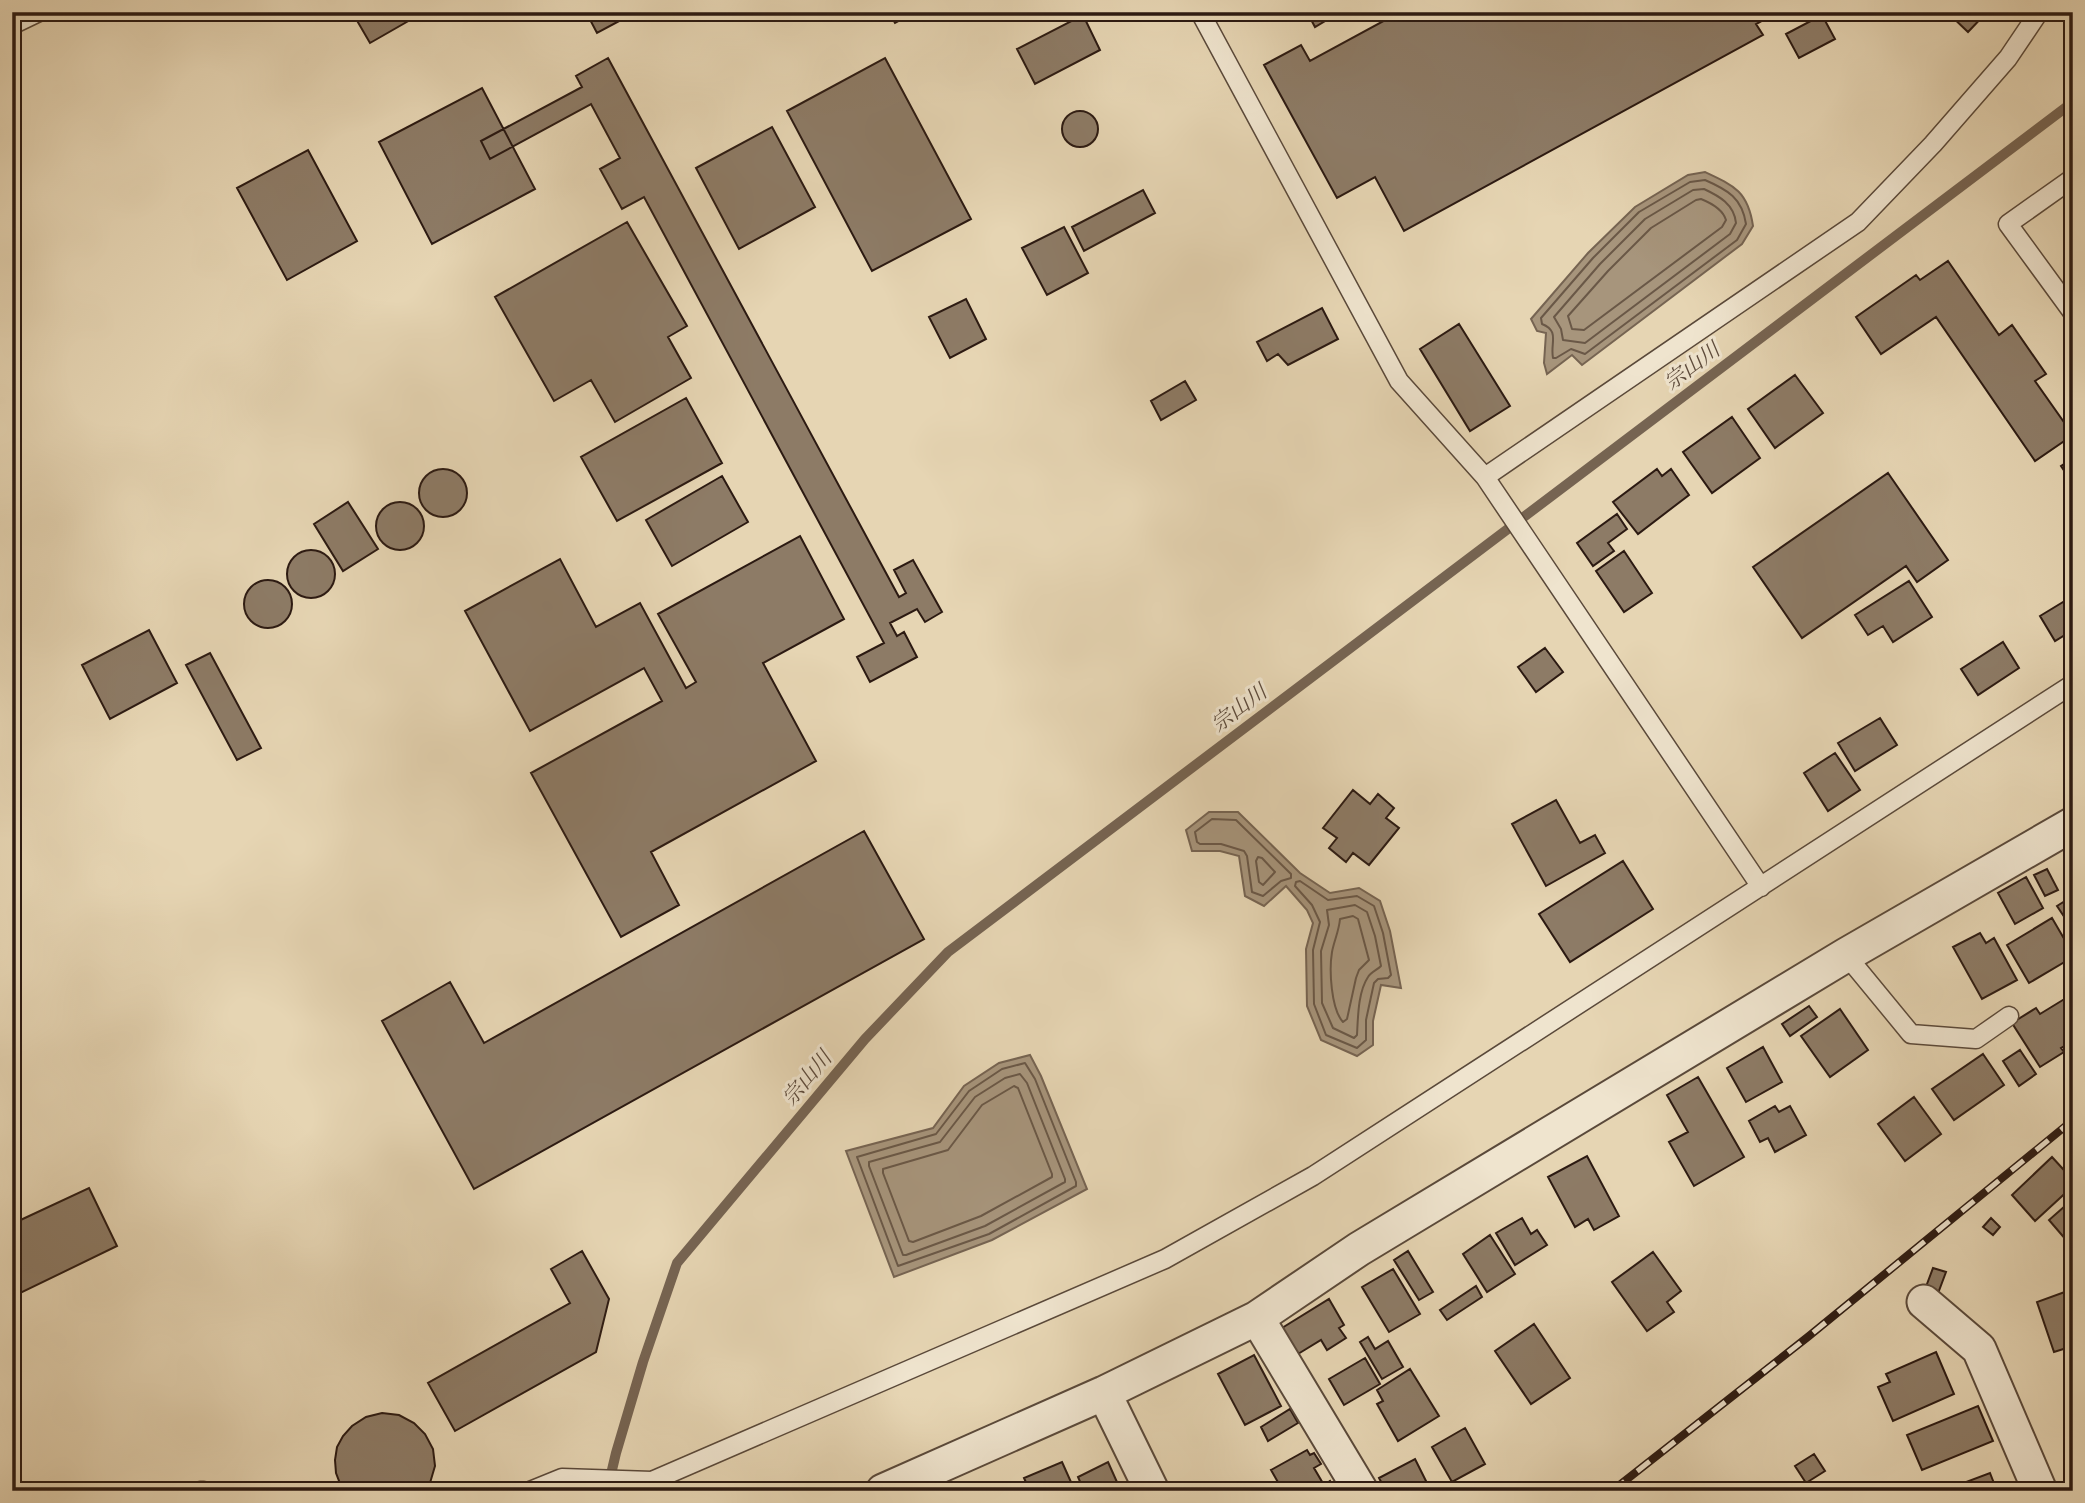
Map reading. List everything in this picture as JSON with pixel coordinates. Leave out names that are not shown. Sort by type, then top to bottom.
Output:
[{"type":"street","points":[[883,1491],[1104,1393],[1257,1318],[1359,1249],[1846,955],[2073,824]]},
{"type":"street","points":[[1924,1302],[1979,1349],[2040,1491]]},
{"type":"street","points":[[1257,1318],[1361,1491]]},
{"type":"street","points":[[1104,1393],[1152,1491]]},
{"type":"lane","points":[[1200,12],[1399,381],[1485,477],[1761,887]]},
{"type":"lane","points":[[1485,477],[1858,222],[1933,144],[2008,58],[2039,12]]},
{"type":"lane","points":[[2073,178],[2008,224],[2073,313]]},
{"type":"lane","points":[[530,1491],[562,1478],[652,1481],[1165,1259],[1313,1176],[2073,684]]},
{"type":"lane","points":[[1846,955],[1911,1034],[1976,1039],[2009,1016]]},
{"type":"water","points":[[1705,172],[1732,186],[1748,205],[1753,226],[1742,244],[1582,365],[1572,355],[1547,374],[1544,363],[1546,333],[1537,331],[1531,319],[1588,253],[1635,207],[1688,175]]},
{"type":"water","points":[[1209,812],[1238,812],[1300,873],[1330,893],[1359,888],[1380,901],[1390,931],[1401,988],[1381,985],[1373,1021],[1373,1045],[1357,1056],[1321,1040],[1307,1006],[1306,949],[1313,923],[1307,910],[1286,886],[1264,906],[1245,896],[1239,856],[1220,851],[1192,851],[1186,830]]},
{"type":"water","points":[[1030,1055],[1087,1189],[992,1240],[894,1277],[846,1151],[933,1128],[964,1086],[999,1063]]},
{"type":"building","points":[[352,12],[424,12],[370,43]]},
{"type":"building","points":[[586,12],[636,12],[597,33]]},
{"type":"building","points":[[889,12],[915,12],[895,23]]},
{"type":"building","points":[[1307,12],[1340,12],[1315,27]]},
{"type":"building","points":[[1400,12],[1778,12],[1756,24],[1763,35],[1404,231],[1375,177],[1337,198],[1264,65],[1301,45],[1310,61]]},
{"type":"building","points":[[1947,12],[1987,12],[1968,32]]},
{"type":"building","points":[[1083,15],[1100,50],[1035,84],[1017,49]]},
{"type":"building","points":[[1822,15],[1835,39],[1799,58],[1786,34]]},
{"type":"building","points":[[608,58],[899,597],[906,593],[894,570],[913,560],[942,612],[925,622],[917,609],[890,623],[897,636],[904,632],[917,657],[870,682],[857,657],[884,643],[644,197],[622,209],[600,169],[620,158],[591,104],[490,159],[481,141],[582,87],[576,76]]},
{"type":"building","points":[[885,58],[971,219],[872,271],[787,111]]},
{"type":"building","points":[[482,88],[535,189],[432,244],[379,142]]},
{"type":"building","points":[[1080,111],[1092,117],[1098,129],[1092,141],[1080,147],[1068,141],[1062,129],[1068,117]]},
{"type":"building","points":[[772,127],[815,207],[739,249],[696,168]]},
{"type":"building","points":[[308,150],[357,241],[287,280],[237,188]]},
{"type":"building","points":[[1143,190],[1155,213],[1084,251],[1072,227]]},
{"type":"building","points":[[627,222],[687,326],[668,337],[691,378],[615,422],[591,380],[554,401],[495,297]]},
{"type":"building","points":[[1064,227],[1088,273],[1047,295],[1022,248]]},
{"type":"building","points":[[1948,261],[1999,335],[2012,325],[2046,374],[2035,381],[2073,435],[2035,461],[1936,317],[1881,354],[1856,317],[1916,275],[1920,280]]},
{"type":"building","points":[[966,299],[986,339],[950,358],[929,317]]},
{"type":"building","points":[[1322,308],[1338,339],[1288,365],[1278,354],[1267,361],[1257,342]]},
{"type":"building","points":[[1459,324],[1510,406],[1470,431],[1420,349]]},
{"type":"building","points":[[1795,375],[1823,413],[1775,448],[1748,409]]},
{"type":"building","points":[[1185,381],[1196,400],[1161,420],[1151,401]]},
{"type":"building","points":[[686,398],[722,463],[617,521],[581,457]]},
{"type":"building","points":[[1732,417],[1760,458],[1712,493],[1683,452]]},
{"type":"building","points":[[2073,458],[2073,484],[2061,466]]},
{"type":"building","points":[[443,469],[460,476],[467,493],[460,510],[443,517],[426,510],[419,493],[426,476]]},
{"type":"building","points":[[1657,469],[1662,476],[1671,469],[1689,495],[1638,534],[1613,502]]},
{"type":"building","points":[[1888,473],[1948,560],[1917,582],[1906,566],[1802,638],[1753,567]]},
{"type":"building","points":[[722,476],[748,522],[672,566],[646,520]]},
{"type":"building","points":[[348,502],[378,549],[343,571],[314,524]]},
{"type":"building","points":[[400,502],[417,509],[424,526],[417,543],[400,550],[383,543],[376,526],[383,509]]},
{"type":"building","points":[[1617,514],[1627,529],[1608,543],[1614,551],[1593,566],[1577,543]]},
{"type":"building","points":[[800,536],[844,619],[763,663],[816,761],[651,852],[679,905],[621,937],[531,773],[662,701],[644,668],[530,731],[465,611],[560,559],[596,627],[640,603],[686,688],[696,682],[658,614]]},
{"type":"building","points":[[311,550],[328,557],[335,574],[328,591],[311,598],[294,591],[287,574],[294,557]]},
{"type":"building","points":[[1624,551],[1652,593],[1624,612],[1596,571]]},
{"type":"building","points":[[268,580],[285,587],[292,604],[285,621],[268,628],[251,621],[244,604],[251,587]]},
{"type":"building","points":[[1909,581],[1932,617],[1893,642],[1883,626],[1868,635],[1855,615]]},
{"type":"building","points":[[2073,596],[2073,630],[2055,641],[2040,616]]},
{"type":"building","points":[[149,630],[177,683],[110,719],[82,665]]},
{"type":"building","points":[[2003,642],[2019,668],[1978,695],[1961,669]]},
{"type":"building","points":[[1545,648],[1563,672],[1536,692],[1518,667]]},
{"type":"building","points":[[210,653],[261,748],[237,760],[186,665]]},
{"type":"building","points":[[1880,718],[1897,745],[1855,771],[1838,743]]},
{"type":"building","points":[[1835,753],[1860,790],[1828,811],[1804,773]]},
{"type":"building","points":[[1353,790],[1370,804],[1378,794],[1394,808],[1386,818],[1399,828],[1369,865],[1353,853],[1346,862],[1329,848],[1337,838],[1323,828]]},
{"type":"building","points":[[1556,800],[1580,843],[1595,835],[1605,853],[1546,886],[1512,824]]},
{"type":"building","points":[[864,831],[924,939],[474,1189],[382,1021],[450,982],[484,1043]]},
{"type":"building","points":[[1623,861],[1653,909],[1570,962],[1539,914]]},
{"type":"building","points":[[2047,869],[2058,890],[2045,896],[2034,875]]},
{"type":"building","points":[[2026,877],[2043,908],[2015,924],[1998,893]]},
{"type":"building","points":[[2073,896],[2073,930],[2057,906]]},
{"type":"building","points":[[2052,918],[2073,957],[2029,983],[2007,945]]},
{"type":"building","points":[[1980,933],[1986,943],[1994,938],[2017,980],[1982,999],[1953,947]]},
{"type":"building","points":[[2071,995],[2073,1030],[2069,1033],[2073,1041],[2061,1048],[2064,1052],[2040,1067],[2012,1023],[2036,1008],[2040,1014]]},
{"type":"building","points":[[1809,1006],[1817,1017],[1790,1036],[1782,1024]]},
{"type":"building","points":[[1840,1009],[1868,1050],[1830,1077],[1801,1036]]},
{"type":"building","points":[[1763,1047],[1782,1082],[1746,1102],[1727,1068]]},
{"type":"building","points":[[2020,1050],[2036,1074],[2019,1086],[2003,1061]]},
{"type":"building","points":[[1983,1054],[2004,1085],[1954,1120],[1932,1089]]},
{"type":"building","points":[[1698,1077],[1744,1157],[1694,1186],[1669,1142],[1688,1132],[1667,1095]]},
{"type":"building","points":[[1914,1097],[1941,1134],[1905,1161],[1878,1124]]},
{"type":"building","points":[[1775,1106],[1779,1112],[1790,1106],[1806,1135],[1775,1152],[1768,1138],[1760,1142],[1749,1121]]},
{"type":"building","points":[[1587,1156],[1619,1216],[1594,1230],[1588,1219],[1575,1227],[1548,1177]]},
{"type":"building","points":[[2052,1157],[2073,1180],[2073,1186],[2035,1221],[2012,1195]]},
{"type":"building","points":[[89,1188],[117,1246],[12,1297],[12,1224]]},
{"type":"building","points":[[2073,1199],[2073,1248],[2049,1220]]},
{"type":"building","points":[[1522,1218],[1531,1234],[1537,1230],[1547,1245],[1515,1265],[1496,1233]]},
{"type":"building","points":[[1991,1218],[2000,1227],[1993,1235],[1983,1227]]},
{"type":"building","points":[[1490,1235],[1515,1274],[1487,1292],[1463,1254]]},
{"type":"building","points":[[582,1251],[609,1299],[596,1352],[455,1431],[428,1383],[570,1303],[551,1269]]},
{"type":"building","points":[[1408,1251],[1433,1292],[1419,1300],[1394,1260]]},
{"type":"building","points":[[1653,1252],[1681,1291],[1667,1302],[1674,1312],[1647,1331],[1612,1282]]},
{"type":"building","points":[[1933,1268],[1946,1272],[1937,1296],[1924,1292]]},
{"type":"building","points":[[1393,1269],[1420,1314],[1389,1332],[1362,1287]]},
{"type":"building","points":[[1476,1286],[1482,1297],[1447,1320],[1440,1310]]},
{"type":"building","points":[[2073,1289],[2073,1346],[2054,1352],[2037,1302]]},
{"type":"building","points":[[1329,1299],[1344,1325],[1339,1328],[1346,1338],[1327,1350],[1321,1340],[1298,1354],[1282,1328]]},
{"type":"building","points":[[1534,1324],[1570,1378],[1531,1404],[1495,1351]]},
{"type":"building","points":[[1368,1337],[1375,1349],[1388,1341],[1403,1367],[1382,1379],[1360,1342]]},
{"type":"building","points":[[1936,1352],[1954,1394],[1893,1421],[1878,1387],[1890,1382],[1886,1374]]},
{"type":"building","points":[[1254,1355],[1281,1406],[1245,1425],[1218,1374]]},
{"type":"building","points":[[1365,1358],[1380,1384],[1344,1405],[1329,1379]]},
{"type":"building","points":[[1410,1369],[1439,1416],[1398,1441],[1377,1404],[1383,1401],[1377,1390]]},
{"type":"building","points":[[1978,1406],[1993,1441],[1922,1470],[1907,1435]]},
{"type":"building","points":[[1290,1409],[1298,1423],[1268,1441],[1261,1427]]},
{"type":"building","points":[[382,1413],[399,1415],[414,1423],[425,1434],[433,1449],[435,1466],[426,1491],[344,1491],[341,1486],[335,1460],[337,1447],[343,1436],[366,1417]]},
{"type":"building","points":[[1465,1428],[1485,1464],[1452,1482],[1432,1447]]},
{"type":"building","points":[[1307,1450],[1310,1455],[1314,1453],[1321,1464],[1314,1468],[1324,1485],[1330,1481],[1335,1491],[1283,1491],[1271,1470]]},
{"type":"building","points":[[1814,1454],[1825,1471],[1806,1483],[1795,1466]]},
{"type":"building","points":[[1415,1459],[1431,1491],[1386,1491],[1379,1478]]},
{"type":"building","points":[[1062,1462],[1075,1491],[1026,1491],[1029,1489],[1024,1478]]},
{"type":"building","points":[[1108,1462],[1121,1491],[1084,1491],[1078,1477]]},
{"type":"building","points":[[1990,1473],[1997,1491],[1970,1491],[1966,1482]]},
{"type":"waterway","name":"宗山川","points":[[607,1491],[643,1362],[677,1263],[865,1039],[948,952],[2073,102]]},
{"type":"railway","points":[[1612,1491],[1809,1336],[2073,1120]]}]
